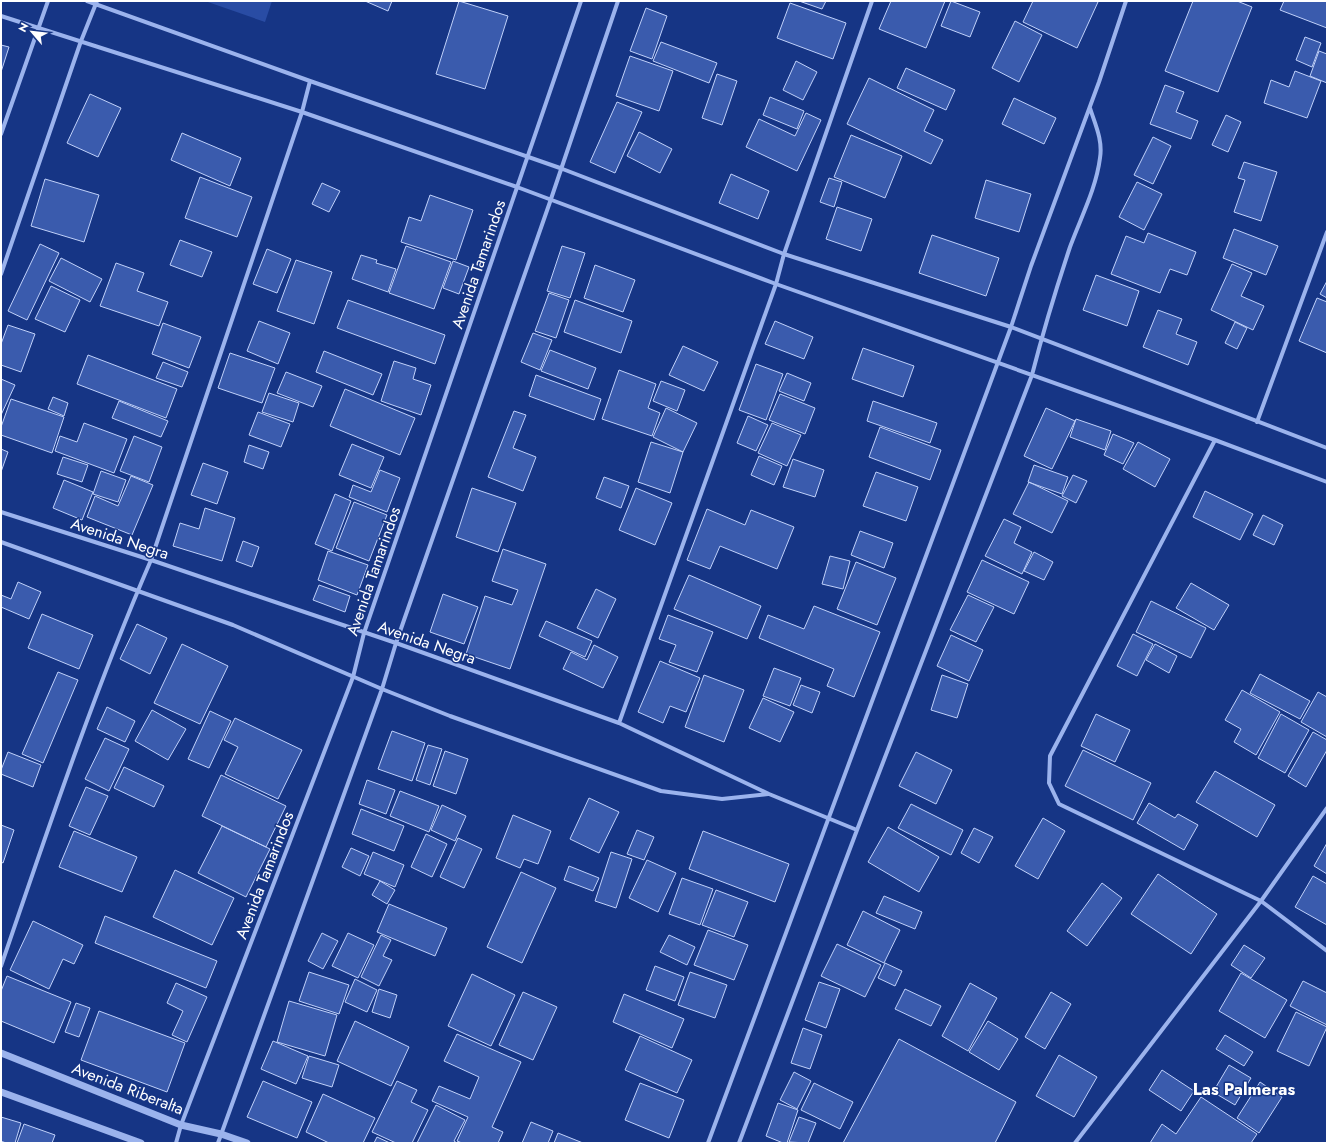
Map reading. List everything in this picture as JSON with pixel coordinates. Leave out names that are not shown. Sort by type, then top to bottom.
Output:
[{"type":"street","points":[[1,134],[48,1]]},
{"type":"street","points":[[87,1],[97,3],[310,81],[560,168],[784,254],[1042,338],[1327,448]]},
{"type":"street","name":"Avenida Tamarindos","points":[[176,1143],[181,1125],[353,677],[364,633],[581,1]]},
{"type":"street","points":[[218,1143],[382,689],[396,643],[551,199],[560,168],[618,1]]},
{"type":"street","points":[[619,724],[776,284],[784,254],[872,1]]},
{"type":"street","points":[[708,1143],[998,363],[1031,266],[1090,108],[1126,1]]},
{"type":"street","points":[[1,274],[82,41],[97,3]]},
{"type":"street","points":[[1,16],[302,112],[517,187],[776,284],[1215,440],[1327,482]]},
{"type":"street","points":[[1,966],[66,776],[151,560],[302,112],[310,81]]},
{"type":"street","points":[[739,1143],[856,830],[1032,375],[1071,246],[1092,190],[1100,157],[1100,137],[1090,108]]},
{"type":"street","points":[[1257,422],[1327,232]]},
{"type":"street","points":[[1215,440],[1050,756],[1049,783],[1059,804],[1261,901],[1327,952]]},
{"type":"street","name":"Avenida Negra","points":[[1,512],[151,560],[396,643],[619,724],[768,794],[856,830]]},
{"type":"street","name":"Avenida Negra","points":[[1,542],[233,625],[353,677],[450,716],[661,791],[722,799],[768,794]]},
{"type":"street","points":[[1075,1143],[1261,901],[1327,808]]},
{"type":"street","name":"Avenida Riberalta","points":[[1,1053],[181,1125],[221,1134],[247,1143]]},
{"type":"street","points":[[1,1092],[141,1143]]},
{"type":"shaded area","points":[[205,1],[272,1],[265,22]]},
{"type":"building","points":[[365,1],[392,1],[388,11]]},
{"type":"building","points":[[459,1],[508,16],[485,89],[436,74]]},
{"type":"building","points":[[799,1],[826,1],[822,9]]},
{"type":"building","points":[[891,1],[945,1],[926,48],[879,29]]},
{"type":"building","points":[[951,1],[980,12],[970,37],[941,26]]},
{"type":"building","points":[[1033,1],[1098,2],[1077,48],[1023,22]]},
{"type":"building","points":[[1193,1],[1237,1],[1252,7],[1218,92],[1165,71]]},
{"type":"building","points":[[1284,1],[1327,1],[1327,28],[1280,10]]},
{"type":"building","points":[[790,3],[846,23],[833,59],[777,38]]},
{"type":"building","points":[[646,8],[667,16],[652,59],[630,51]]},
{"type":"building","points":[[1015,21],[1042,35],[1019,82],[992,68]]},
{"type":"building","points":[[1305,37],[1321,43],[1312,67],[1296,60]]},
{"type":"building","points":[[661,42],[717,63],[709,83],[653,61]]},
{"type":"building","points":[[1,45],[9,47],[1,72]]},
{"type":"building","points":[[1319,51],[1327,54],[1327,83],[1310,76]]},
{"type":"building","points":[[630,56],[673,71],[659,111],[616,96]]},
{"type":"building","points":[[796,61],[817,72],[803,100],[783,90]]},
{"type":"building","points":[[906,68],[955,90],[946,110],[897,88]]},
{"type":"building","points":[[1295,71],[1321,81],[1307,118],[1264,103],[1271,80],[1289,87]]},
{"type":"building","points":[[717,74],[737,81],[722,125],[702,118]]},
{"type":"building","points":[[869,78],[934,110],[924,131],[943,140],[931,164],[847,124]]},
{"type":"building","points":[[1165,85],[1184,92],[1176,112],[1198,121],[1191,139],[1150,124]]},
{"type":"building","points":[[90,94],[121,108],[98,157],[67,143]]},
{"type":"building","points":[[770,97],[804,111],[797,129],[763,115]]},
{"type":"building","points":[[1014,98],[1056,118],[1044,144],[1002,124]]},
{"type":"building","points":[[617,102],[642,112],[615,173],[590,162]]},
{"type":"building","points":[[806,113],[821,120],[797,171],[746,147],[759,119],[795,136]]},
{"type":"building","points":[[1226,115],[1241,122],[1228,152],[1212,145]]},
{"type":"building","points":[[639,132],[672,149],[660,173],[627,156]]},
{"type":"building","points":[[182,133],[241,158],[230,186],[171,160]]},
{"type":"building","points":[[851,135],[902,156],[885,198],[834,177]]},
{"type":"building","points":[[1153,137],[1171,146],[1153,184],[1134,175]]},
{"type":"building","points":[[1244,162],[1277,172],[1261,221],[1234,212],[1245,180],[1238,178]]},
{"type":"building","points":[[731,174],[769,191],[758,219],[719,203]]},
{"type":"building","points":[[200,177],[252,197],[237,237],[185,218]]},
{"type":"building","points":[[829,178],[842,182],[834,207],[820,202]]},
{"type":"building","points":[[45,179],[99,195],[84,242],[31,226]]},
{"type":"building","points":[[986,180],[1031,194],[1019,232],[975,218]]},
{"type":"building","points":[[1137,182],[1162,194],[1144,230],[1119,217]]},
{"type":"building","points":[[322,183],[340,191],[329,212],[312,204]]},
{"type":"building","points":[[430,195],[473,210],[456,260],[401,242],[409,217],[421,221]]},
{"type":"building","points":[[837,207],[872,219],[861,251],[826,239]]},
{"type":"building","points":[[1234,229],[1278,246],[1266,275],[1223,258]]},
{"type":"building","points":[[1148,233],[1196,252],[1187,275],[1170,269],[1160,293],[1111,274],[1126,236],[1144,243]]},
{"type":"building","points":[[932,235],[999,258],[986,296],[919,273]]},
{"type":"building","points":[[180,240],[212,252],[202,277],[170,265]]},
{"type":"building","points":[[40,244],[59,253],[27,320],[8,311]]},
{"type":"building","points":[[406,246],[451,262],[434,309],[389,293]]},
{"type":"building","points":[[562,246],[585,253],[570,298],[547,291]]},
{"type":"building","points":[[267,249],[291,259],[277,293],[253,284]]},
{"type":"building","points":[[361,255],[377,260],[376,263],[396,269],[388,292],[352,279]]},
{"type":"building","points":[[61,258],[102,279],[90,302],[49,281]]},
{"type":"building","points":[[296,260],[332,272],[314,324],[277,311]]},
{"type":"building","points":[[453,261],[469,267],[459,294],[443,288]]},
{"type":"building","points":[[116,263],[144,273],[137,291],[168,302],[159,326],[100,306]]},
{"type":"building","points":[[1232,264],[1252,273],[1241,296],[1264,306],[1253,330],[1211,310]]},
{"type":"building","points":[[595,265],[635,280],[623,312],[584,298]]},
{"type":"building","points":[[1096,275],[1139,291],[1127,326],[1083,310]]},
{"type":"building","points":[[1327,281],[1327,298],[1320,294]]},
{"type":"building","points":[[51,286],[80,300],[65,332],[35,319]]},
{"type":"building","points":[[549,293],[569,300],[556,338],[535,331]]},
{"type":"building","points":[[1317,298],[1327,302],[1327,353],[1299,341]]},
{"type":"building","points":[[348,300],[445,335],[435,364],[337,328]]},
{"type":"building","points":[[575,300],[632,321],[621,353],[564,332]]},
{"type":"building","points":[[1158,310],[1182,319],[1176,334],[1197,342],[1188,365],[1143,347]]},
{"type":"building","points":[[259,321],[290,333],[278,364],[247,351]]},
{"type":"building","points":[[775,321],[813,337],[804,359],[765,344]]},
{"type":"building","points":[[1235,322],[1247,328],[1237,349],[1225,343]]},
{"type":"building","points":[[163,323],[201,337],[189,368],[152,354]]},
{"type":"building","points":[[8,325],[35,334],[21,372],[1,365],[1,344]]},
{"type":"building","points":[[533,333],[552,340],[540,370],[521,362]]},
{"type":"building","points":[[683,346],[718,362],[704,391],[669,375]]},
{"type":"building","points":[[863,348],[914,366],[903,397],[852,379]]},
{"type":"building","points":[[550,350],[596,368],[588,389],[541,371]]},
{"type":"building","points":[[324,351],[382,374],[373,395],[316,372]]},
{"type":"building","points":[[230,353],[275,368],[262,403],[218,388]]},
{"type":"building","points":[[88,355],[177,389],[166,418],[77,384]]},
{"type":"building","points":[[394,361],[416,368],[413,379],[431,385],[421,415],[381,401]]},
{"type":"building","points":[[163,362],[188,372],[182,387],[156,378]]},
{"type":"building","points":[[756,364],[783,374],[766,420],[739,410]]},
{"type":"building","points":[[619,370],[656,384],[648,408],[660,413],[652,436],[602,419]]},
{"type":"building","points":[[286,372],[322,386],[313,407],[277,393]]},
{"type":"building","points":[[787,373],[811,383],[804,401],[779,391]]},
{"type":"building","points":[[536,375],[601,399],[594,420],[529,396]]},
{"type":"building","points":[[1,379],[15,385],[1,415]]},
{"type":"building","points":[[661,381],[685,390],[677,411],[653,401]]},
{"type":"building","points":[[345,389],[415,418],[400,455],[330,426]]},
{"type":"building","points":[[269,393],[299,403],[293,422],[262,412]]},
{"type":"building","points":[[780,394],[815,408],[805,434],[769,420]]},
{"type":"building","points":[[53,397],[68,403],[64,416],[48,409]]},
{"type":"building","points":[[11,399],[64,417],[52,453],[1,435],[1,427]]},
{"type":"building","points":[[119,401],[168,421],[161,437],[112,418]]},
{"type":"building","points":[[873,401],[937,423],[930,443],[867,421]]},
{"type":"building","points":[[666,408],[697,423],[683,452],[653,437]]},
{"type":"building","points":[[1046,408],[1075,421],[1052,469],[1024,456]]},
{"type":"building","points":[[514,411],[526,415],[513,448],[536,457],[523,491],[488,477]]},
{"type":"building","points":[[258,412],[290,424],[281,447],[249,435]]},
{"type":"building","points":[[748,416],[768,425],[756,451],[737,443]]},
{"type":"building","points":[[1076,419],[1111,431],[1105,450],[1070,437]]},
{"type":"building","points":[[84,423],[127,439],[114,473],[55,451],[60,436],[77,442]]},
{"type":"building","points":[[772,423],[801,435],[787,466],[758,453]]},
{"type":"building","points":[[880,427],[941,450],[930,480],[869,457]]},
{"type":"building","points":[[1113,434],[1134,443],[1123,464],[1104,455]]},
{"type":"building","points":[[134,436],[162,447],[149,482],[120,471]]},
{"type":"building","points":[[651,442],[683,452],[670,493],[638,482]]},
{"type":"building","points":[[1138,442],[1170,459],[1155,487],[1123,469]]},
{"type":"building","points":[[352,444],[384,457],[371,488],[339,475]]},
{"type":"building","points":[[249,445],[269,452],[263,469],[244,462]]},
{"type":"building","points":[[1,449],[8,452],[1,472]]},
{"type":"building","points":[[759,456],[782,466],[774,485],[751,475]]},
{"type":"building","points":[[63,457],[88,465],[82,482],[57,474]]},
{"type":"building","points":[[793,459],[824,470],[815,497],[783,487]]},
{"type":"building","points":[[203,463],[228,472],[217,504],[191,495]]},
{"type":"building","points":[[1034,465],[1068,477],[1062,494],[1028,482]]},
{"type":"building","points":[[380,470],[400,478],[387,512],[349,497],[353,485],[371,492]]},
{"type":"building","points":[[101,471],[126,480],[118,502],[93,494]]},
{"type":"building","points":[[876,472],[918,487],[906,521],[863,506]]},
{"type":"building","points":[[1073,475],[1087,481],[1076,503],[1062,496]]},
{"type":"building","points":[[131,476],[153,485],[132,535],[87,517],[95,496],[118,506]]},
{"type":"building","points":[[604,477],[629,486],[621,508],[596,498]]},
{"type":"building","points":[[64,480],[93,492],[82,520],[53,508]]},
{"type":"building","points":[[1029,482],[1068,501],[1052,533],[1013,514]]},
{"type":"building","points":[[472,488],[516,503],[498,552],[456,537]]},
{"type":"building","points":[[636,488],[672,503],[655,545],[619,530]]},
{"type":"building","points":[[1205,491],[1253,514],[1240,540],[1193,517]]},
{"type":"building","points":[[335,494],[351,501],[332,551],[315,544]]},
{"type":"building","points":[[354,502],[387,515],[369,561],[336,548]]},
{"type":"building","points":[[205,508],[235,518],[222,561],[173,546],[180,523],[199,529]]},
{"type":"building","points":[[707,509],[745,525],[751,510],[794,527],[777,569],[720,546],[710,569],[687,560]]},
{"type":"building","points":[[1263,515],[1283,525],[1274,545],[1253,535]]},
{"type":"building","points":[[1004,519],[1021,527],[1014,543],[1032,552],[1022,574],[985,556]]},
{"type":"building","points":[[860,531],[893,543],[884,568],[851,555]]},
{"type":"building","points":[[243,541],[259,547],[252,567],[236,561]]},
{"type":"building","points":[[503,549],[546,564],[510,669],[466,654],[485,596],[512,605],[518,590],[492,581]]},
{"type":"building","points":[[328,551],[368,565],[357,595],[318,580]]},
{"type":"building","points":[[1034,552],[1053,562],[1044,580],[1024,571]]},
{"type":"building","points":[[830,556],[850,561],[843,589],[822,584]]},
{"type":"building","points":[[982,560],[1029,582],[1014,614],[967,592]]},
{"type":"building","points":[[856,562],[896,578],[877,625],[837,609]]},
{"type":"building","points":[[689,575],[761,606],[747,639],[674,609]]},
{"type":"building","points":[[18,582],[41,592],[29,619],[1,607],[1,595],[11,599]]},
{"type":"building","points":[[1191,583],[1229,605],[1214,630],[1176,608]]},
{"type":"building","points":[[319,585],[350,596],[345,612],[313,600]]},
{"type":"building","points":[[596,589],[616,599],[598,638],[577,628]]},
{"type":"building","points":[[443,594],[478,607],[464,644],[430,632]]},
{"type":"building","points":[[968,595],[994,607],[976,642],[950,630]]},
{"type":"building","points":[[1151,601],[1206,628],[1191,658],[1136,632]]},
{"type":"building","points":[[814,606],[880,632],[854,697],[827,686],[834,669],[759,638],[768,615],[804,629]]},
{"type":"building","points":[[42,614],[93,635],[79,669],[28,648]]},
{"type":"building","points":[[668,615],[713,632],[697,672],[669,662],[676,645],[659,639]]},
{"type":"building","points":[[546,621],[592,641],[585,657],[539,636]]},
{"type":"building","points":[[137,624],[167,638],[150,674],[120,659]]},
{"type":"building","points":[[1133,634],[1153,644],[1137,676],[1117,666]]},
{"type":"building","points":[[951,635],[983,650],[969,681],[937,666]]},
{"type":"building","points":[[182,644],[228,666],[200,724],[154,703]]},
{"type":"building","points":[[1155,644],[1177,656],[1169,673],[1146,660]]},
{"type":"building","points":[[594,645],[618,657],[603,688],[563,669],[571,652],[587,660]]},
{"type":"building","points":[[660,661],[700,678],[686,712],[670,706],[663,723],[638,712]]},
{"type":"building","points":[[774,668],[801,678],[790,706],[763,696]]},
{"type":"building","points":[[58,672],[78,680],[43,763],[22,754]]},
{"type":"building","points":[[1260,674],[1310,701],[1300,719],[1250,693]]},
{"type":"building","points":[[704,675],[744,690],[724,742],[685,727]]},
{"type":"building","points":[[942,675],[968,684],[957,718],[931,710]]},
{"type":"building","points":[[801,685],[820,692],[812,713],[793,705]]},
{"type":"building","points":[[1242,690],[1280,712],[1256,755],[1234,742],[1241,729],[1225,720]]},
{"type":"building","points":[[1318,692],[1327,697],[1327,737],[1301,722]]},
{"type":"building","points":[[763,698],[794,712],[780,742],[749,728]]},
{"type":"building","points":[[107,707],[135,721],[125,742],[97,729]]},
{"type":"building","points":[[152,710],[186,729],[168,760],[135,741]]},
{"type":"building","points":[[210,711],[231,721],[209,768],[188,759]]},
{"type":"building","points":[[1096,714],[1130,730],[1115,762],[1081,746]]},
{"type":"building","points":[[1281,714],[1309,730],[1285,773],[1258,758]]},
{"type":"building","points":[[235,718],[302,750],[278,799],[225,774],[238,747],[224,740]]},
{"type":"building","points":[[392,731],[425,743],[412,781],[378,769]]},
{"type":"building","points":[[1313,732],[1327,740],[1327,750],[1306,787],[1288,776]]},
{"type":"building","points":[[105,738],[129,749],[109,791],[85,779]]},
{"type":"building","points":[[428,745],[442,749],[430,785],[416,780]]},
{"type":"building","points":[[1083,750],[1151,783],[1133,820],[1065,786]]},
{"type":"building","points":[[445,751],[468,759],[456,794],[433,786]]},
{"type":"building","points":[[8,752],[41,765],[33,787],[1,774],[1,770]]},
{"type":"building","points":[[916,752],[952,770],[936,804],[899,786]]},
{"type":"building","points":[[124,767],[164,786],[154,807],[114,788]]},
{"type":"building","points":[[1215,771],[1275,805],[1257,837],[1196,802]]},
{"type":"building","points":[[221,775],[286,806],[266,847],[202,816]]},
{"type":"building","points":[[367,780],[395,790],[386,814],[359,804]]},
{"type":"building","points":[[86,787],[108,796],[90,835],[69,826]]},
{"type":"building","points":[[400,791],[439,806],[429,832],[390,816]]},
{"type":"building","points":[[589,798],[619,812],[599,853],[570,839]]},
{"type":"building","points":[[1149,803],[1175,818],[1178,814],[1198,825],[1184,850],[1137,823]]},
{"type":"building","points":[[911,804],[963,830],[951,855],[898,828]]},
{"type":"building","points":[[442,805],[466,816],[455,841],[431,830]]},
{"type":"building","points":[[361,809],[404,826],[394,851],[352,834]]},
{"type":"building","points":[[513,815],[551,831],[538,864],[524,859],[520,868],[496,858]]},
{"type":"building","points":[[1043,818],[1065,831],[1038,879],[1015,866]]},
{"type":"building","points":[[1,825],[14,830],[3,863],[1,862]]},
{"type":"building","points":[[222,826],[270,849],[246,897],[198,873]]},
{"type":"building","points":[[888,827],[939,857],[919,892],[868,862]]},
{"type":"building","points":[[974,828],[993,837],[979,863],[961,853]]},
{"type":"building","points":[[637,830],[654,837],[644,860],[627,854]]},
{"type":"building","points":[[74,831],[137,857],[122,892],[59,867]]},
{"type":"building","points":[[703,831],[789,864],[775,902],[689,869]]},
{"type":"building","points":[[426,834],[447,844],[432,877],[411,867]]},
{"type":"building","points":[[458,838],[482,849],[464,888],[440,877]]},
{"type":"building","points":[[1327,843],[1327,874],[1314,866]]},
{"type":"building","points":[[351,848],[369,856],[360,876],[342,867]]},
{"type":"building","points":[[373,852],[404,865],[395,887],[364,874]]},
{"type":"building","points":[[611,852],[632,859],[616,908],[595,901]]},
{"type":"building","points":[[647,860],[676,873],[658,912],[629,898]]},
{"type":"building","points":[[569,866],[599,878],[593,891],[564,880]]},
{"type":"building","points":[[175,870],[234,898],[212,945],[153,917]]},
{"type":"building","points":[[521,872],[556,888],[522,963],[487,947]]},
{"type":"building","points":[[1158,874],[1217,914],[1191,954],[1131,914]]},
{"type":"building","points":[[1313,876],[1327,884],[1327,925],[1295,907]]},
{"type":"building","points":[[682,878],[713,889],[700,925],[669,914]]},
{"type":"building","points":[[380,881],[395,890],[387,904],[372,895]]},
{"type":"building","points":[[1102,883],[1122,898],[1087,946],[1067,931]]},
{"type":"building","points":[[716,890],[748,902],[734,937],[702,925]]},
{"type":"building","points":[[884,896],[922,912],[915,929],[876,913]]},
{"type":"building","points":[[389,904],[447,928],[435,956],[377,932]]},
{"type":"building","points":[[863,911],[900,930],[884,963],[847,945]]},
{"type":"building","points":[[105,916],[217,961],[206,988],[95,943]]},
{"type":"building","points":[[33,921],[83,945],[74,964],[63,959],[49,989],[10,970]]},
{"type":"building","points":[[708,930],[748,945],[734,980],[694,965]]},
{"type":"building","points":[[322,933],[338,941],[323,969],[308,961]]},
{"type":"building","points":[[348,933],[374,945],[358,978],[332,966]]},
{"type":"building","points":[[381,935],[391,940],[383,956],[392,960],[379,986],[361,977]]},
{"type":"building","points":[[669,935],[695,947],[687,965],[660,952]]},
{"type":"building","points":[[837,944],[881,965],[865,997],[821,976]]},
{"type":"building","points":[[1244,945],[1265,958],[1251,978],[1231,965]]},
{"type":"building","points":[[885,963],[902,971],[895,986],[878,978]]},
{"type":"building","points":[[655,966],[684,977],[675,1001],[646,990]]},
{"type":"building","points":[[309,972],[349,985],[339,1014],[299,1001]]},
{"type":"building","points":[[690,972],[727,985],[715,1018],[678,1005]]},
{"type":"building","points":[[1241,973],[1287,1000],[1265,1038],[1219,1011]]},
{"type":"building","points":[[472,974],[515,995],[491,1046],[448,1026]]},
{"type":"building","points":[[7,976],[71,1002],[54,1043],[1,1021],[1,991]]},
{"type":"building","points":[[355,979],[377,990],[367,1012],[345,1002]]},
{"type":"building","points":[[1303,981],[1327,993],[1327,1025],[1290,1006]]},
{"type":"building","points":[[819,982],[840,989],[826,1028],[805,1020]]},
{"type":"building","points":[[176,983],[207,997],[187,1042],[172,1035],[183,1011],[167,1003]]},
{"type":"building","points":[[970,983],[997,998],[968,1051],[942,1036]]},
{"type":"building","points":[[379,989],[397,995],[390,1018],[372,1012]]},
{"type":"building","points":[[905,989],[941,1006],[931,1026],[895,1009]]},
{"type":"building","points":[[523,992],[557,1007],[533,1060],[499,1045]]},
{"type":"building","points":[[1051,992],[1071,1004],[1045,1049],[1025,1037]]},
{"type":"building","points":[[624,994],[684,1019],[672,1048],[613,1022]]},
{"type":"building","points":[[289,1001],[337,1015],[325,1056],[277,1042]]},
{"type":"building","points":[[76,1003],[90,1008],[79,1037],[65,1032]]},
{"type":"building","points":[[99,1011],[185,1043],[167,1092],[81,1060]]},
{"type":"building","points":[[1296,1012],[1327,1027],[1309,1066],[1277,1051]]},
{"type":"building","points":[[355,1021],[409,1047],[391,1086],[337,1061]]},
{"type":"building","points":[[988,1021],[1018,1039],[999,1070],[969,1052]]},
{"type":"building","points":[[803,1028],[822,1035],[810,1069],[791,1063]]},
{"type":"building","points":[[457,1034],[521,1062],[492,1127],[503,1132],[498,1143],[462,1143],[457,1141],[468,1117],[432,1101],[439,1086],[470,1099],[479,1077],[444,1061]]},
{"type":"building","points":[[1225,1035],[1253,1052],[1244,1066],[1216,1049]]},
{"type":"building","points":[[640,1036],[692,1060],[677,1093],[625,1070]]},
{"type":"building","points":[[899,1039],[1016,1102],[995,1143],[843,1143]]},
{"type":"building","points":[[273,1041],[308,1056],[296,1084],[261,1069]]},
{"type":"building","points":[[1059,1055],[1097,1077],[1074,1117],[1036,1096]]},
{"type":"building","points":[[309,1056],[339,1065],[332,1087],[302,1078]]},
{"type":"building","points":[[1229,1065],[1251,1078],[1235,1105],[1213,1092]]},
{"type":"building","points":[[1162,1070],[1194,1091],[1181,1111],[1149,1090]]},
{"type":"building","points":[[794,1072],[811,1081],[797,1109],[780,1100]]},
{"type":"building","points":[[263,1081],[312,1102],[297,1138],[247,1117]]},
{"type":"building","points":[[397,1081],[417,1090],[411,1102],[428,1110],[412,1143],[396,1143],[372,1132]]},
{"type":"building","points":[[1260,1082],[1282,1097],[1259,1133],[1237,1118]]},
{"type":"building","points":[[640,1083],[684,1100],[669,1138],[625,1120]]},
{"type":"building","points":[[814,1083],[853,1102],[840,1129],[801,1110]]},
{"type":"building","points":[[323,1094],[375,1118],[363,1143],[329,1143],[306,1132]]},
{"type":"building","points":[[1201,1097],[1257,1134],[1251,1143],[1150,1143],[1162,1124],[1176,1134]]},
{"type":"building","points":[[778,1103],[798,1110],[787,1143],[783,1143],[766,1136]]},
{"type":"building","points":[[436,1105],[465,1120],[454,1141],[457,1143],[417,1143]]},
{"type":"building","points":[[1,1117],[21,1123],[15,1143],[6,1143],[1,1141]]},
{"type":"building","points":[[799,1117],[816,1123],[808,1143],[789,1142]]},
{"type":"building","points":[[531,1122],[553,1131],[548,1143],[522,1143]]},
{"type":"building","points":[[24,1124],[55,1135],[52,1143],[17,1143]]},
{"type":"building","points":[[558,1133],[583,1143],[554,1143]]},
{"type":"building","points":[[377,1137],[390,1143],[374,1143]]},
{"type":"district","name":"Las Palmeras","points":[[1244,1089]]}]
